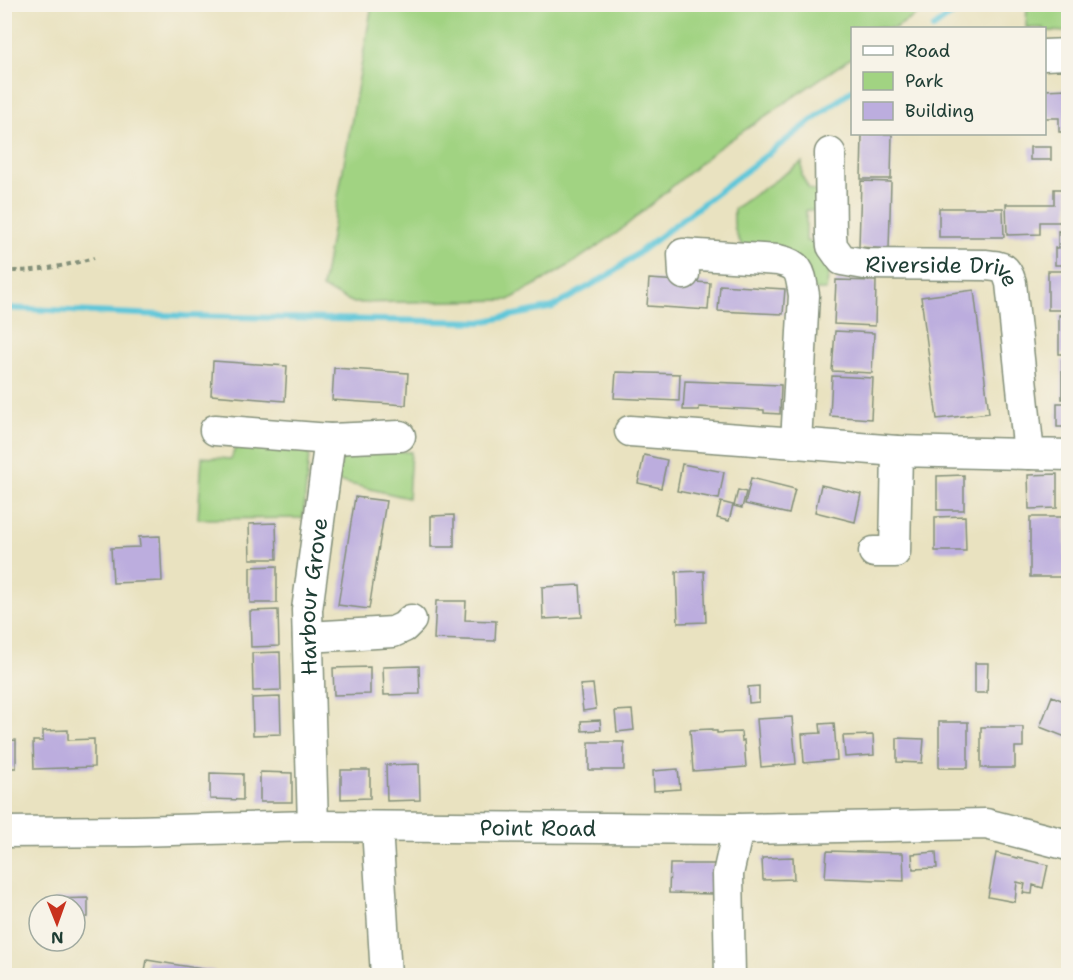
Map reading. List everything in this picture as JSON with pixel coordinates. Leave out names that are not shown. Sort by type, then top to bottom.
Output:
[{"type":"street","points":[[1046,55],[1068,54]]},
{"type":"street","name":"Riverside Drive","points":[[830,153],[832,246],[842,260],[865,264],[985,265],[1002,267],[1008,272],[1029,454]]},
{"type":"street","points":[[684,274],[683,254],[778,260],[788,262],[801,274],[804,295],[796,443]]},
{"type":"street","points":[[215,430],[330,439],[400,436]]},
{"type":"street","points":[[630,431],[897,452],[1068,455]]},
{"type":"street","name":"Harbour Grove","points":[[313,826],[307,610],[330,439]]},
{"type":"street","points":[[874,552],[895,552],[897,452]]},
{"type":"street","points":[[308,637],[393,632],[404,627],[411,620]]},
{"type":"street","name":"Point Road","points":[[4,832],[313,826],[738,829],[986,824],[1068,845]]},
{"type":"street","points":[[377,826],[386,975]]},
{"type":"street","points":[[730,975],[728,874],[738,829]]},
{"type":"path","points":[[4,271],[24,272],[57,268],[93,258]]},
{"type":"green space","points":[[372,4],[933,5],[897,27],[851,27],[851,58],[717,149],[617,233],[568,266],[509,300],[354,303],[322,288]]},
{"type":"green space","points":[[1027,5],[1068,5],[1068,32],[1047,31],[1046,39],[1046,27],[1026,27]]},
{"type":"green space","points":[[802,162],[802,176],[809,189],[818,192],[824,211],[806,210],[806,241],[823,243],[823,261],[830,269],[826,290],[813,290],[744,247],[735,229],[734,209]]},
{"type":"green space","points":[[238,445],[303,449],[309,455],[303,518],[198,519],[202,457],[231,459]]},
{"type":"green space","points":[[361,449],[411,452],[408,498],[337,481],[343,453]]},
{"type":"building","points":[[1068,89],[1068,132],[1059,132],[1059,118],[1046,118],[1046,90]]},
{"type":"building","points":[[862,135],[892,135],[891,179],[861,179]]},
{"type":"building","points":[[1030,147],[1051,147],[1051,160],[1030,160]]},
{"type":"building","points":[[861,181],[891,182],[889,249],[859,247]]},
{"type":"building","points":[[1054,189],[1068,189],[1068,265],[1055,265],[1058,231],[1064,232],[1064,222],[1040,222],[1040,234],[1007,235],[1006,204],[1054,204]]},
{"type":"building","points":[[939,208],[1003,208],[1004,237],[939,237]]},
{"type":"building","points":[[1048,271],[1068,271],[1068,310],[1048,310]]},
{"type":"building","points":[[649,279],[710,283],[708,310],[647,306]]},
{"type":"building","points":[[836,280],[876,281],[875,326],[834,324]]},
{"type":"building","points":[[720,285],[785,289],[783,314],[718,311]]},
{"type":"building","points":[[974,290],[989,413],[937,419],[921,297]]},
{"type":"building","points":[[1059,315],[1068,315],[1068,354],[1059,354]]},
{"type":"building","points":[[835,331],[874,333],[872,373],[832,371]]},
{"type":"building","points":[[1062,360],[1068,360],[1068,399],[1062,399]]},
{"type":"building","points":[[213,361],[287,366],[285,401],[211,395]]},
{"type":"building","points":[[334,368],[408,373],[406,405],[332,400]]},
{"type":"building","points":[[616,372],[680,374],[679,401],[614,398]]},
{"type":"building","points":[[832,376],[873,378],[871,419],[830,416]]},
{"type":"building","points":[[685,381],[781,385],[780,414],[764,413],[764,410],[699,407],[699,410],[683,410]]},
{"type":"building","points":[[1057,403],[1068,403],[1068,427],[1057,427]]},
{"type":"building","points":[[644,455],[667,460],[661,488],[638,483]]},
{"type":"building","points":[[682,464],[724,472],[719,499],[677,491]]},
{"type":"building","points":[[1057,474],[1057,508],[1029,509],[1028,475]]},
{"type":"building","points":[[964,475],[964,510],[937,510],[937,476]]},
{"type":"building","points":[[751,478],[795,489],[789,514],[745,504]]},
{"type":"building","points":[[821,485],[861,494],[855,522],[815,512]]},
{"type":"building","points":[[738,490],[746,492],[742,508],[734,506]]},
{"type":"building","points":[[355,497],[386,501],[369,609],[338,605]]},
{"type":"building","points":[[721,502],[733,505],[729,521],[717,518]]},
{"type":"building","points":[[454,515],[454,547],[431,547],[431,516]]},
{"type":"building","points":[[965,516],[966,551],[935,551],[935,517]]},
{"type":"building","points":[[1030,517],[1065,517],[1065,577],[1030,577]]},
{"type":"building","points":[[276,523],[277,559],[250,559],[249,524]]},
{"type":"building","points":[[160,536],[162,581],[113,583],[111,548],[140,547],[139,537]]},
{"type":"building","points":[[277,566],[277,603],[250,603],[250,567]]},
{"type":"building","points":[[704,571],[706,622],[678,623],[676,572]]},
{"type":"building","points":[[580,585],[582,617],[543,619],[542,587]]},
{"type":"building","points":[[436,601],[466,601],[465,620],[496,621],[495,641],[434,639]]},
{"type":"building","points":[[278,610],[279,646],[251,647],[250,611]]},
{"type":"building","points":[[280,652],[281,690],[253,691],[252,653]]},
{"type":"building","points":[[975,663],[988,663],[987,693],[975,693]]},
{"type":"building","points":[[419,666],[420,694],[384,695],[383,667]]},
{"type":"building","points":[[370,667],[370,694],[334,695],[333,668]]},
{"type":"building","points":[[593,684],[596,709],[583,711],[580,685]]},
{"type":"building","points":[[759,686],[759,702],[749,703],[748,687]]},
{"type":"building","points":[[1052,696],[1068,703],[1068,738],[1040,727]]},
{"type":"building","points":[[280,697],[281,734],[253,735],[252,698]]},
{"type":"building","points":[[632,710],[634,730],[617,732],[615,711]]},
{"type":"building","points":[[792,717],[796,764],[761,767],[757,719]]},
{"type":"building","points":[[600,720],[601,730],[582,731],[581,721]]},
{"type":"building","points":[[939,722],[968,722],[968,768],[939,768]]},
{"type":"building","points":[[834,723],[837,760],[804,763],[802,734],[821,733],[820,724]]},
{"type":"building","points":[[981,727],[1023,727],[1023,747],[1015,747],[1015,768],[981,768]]},
{"type":"building","points":[[712,729],[717,733],[741,732],[742,741],[744,740],[746,767],[693,771],[690,730]]},
{"type":"building","points":[[68,730],[68,740],[94,739],[94,767],[34,769],[33,741],[43,741],[43,731]]},
{"type":"building","points":[[873,735],[874,755],[845,757],[843,736]]},
{"type":"building","points":[[897,738],[924,739],[922,763],[897,762]]},
{"type":"building","points":[[16,740],[16,768],[4,768],[4,741]]},
{"type":"building","points":[[589,742],[624,742],[624,770],[589,770]]},
{"type":"building","points":[[419,764],[420,800],[387,801],[386,765]]},
{"type":"building","points":[[678,769],[680,789],[654,791],[653,771]]},
{"type":"building","points":[[341,770],[370,770],[370,798],[341,799]]},
{"type":"building","points":[[260,772],[292,773],[292,802],[260,802]]},
{"type":"building","points":[[210,773],[243,774],[243,800],[210,799]]},
{"type":"building","points":[[827,851],[903,853],[904,881],[825,878]]},
{"type":"building","points":[[936,852],[937,868],[913,869],[912,854]]},
{"type":"building","points":[[996,853],[1048,865],[1043,888],[1033,885],[1032,894],[1023,893],[1025,884],[1017,882],[1015,902],[988,897]]},
{"type":"building","points":[[793,857],[794,879],[763,880],[762,858]]},
{"type":"building","points":[[670,864],[714,864],[714,894],[669,893]]},
{"type":"building","points":[[147,960],[215,971],[214,976],[144,976]]},
{"type":"building","points":[[544,972],[544,976],[512,976],[512,974]]},
{"type":"building","points":[[599,972],[599,976],[566,976],[566,973]]},
{"type":"waterway","points":[[934,27],[969,4]]},
{"type":"waterway","points":[[4,308],[184,316],[481,322],[553,307],[612,273],[851,91]]}]
